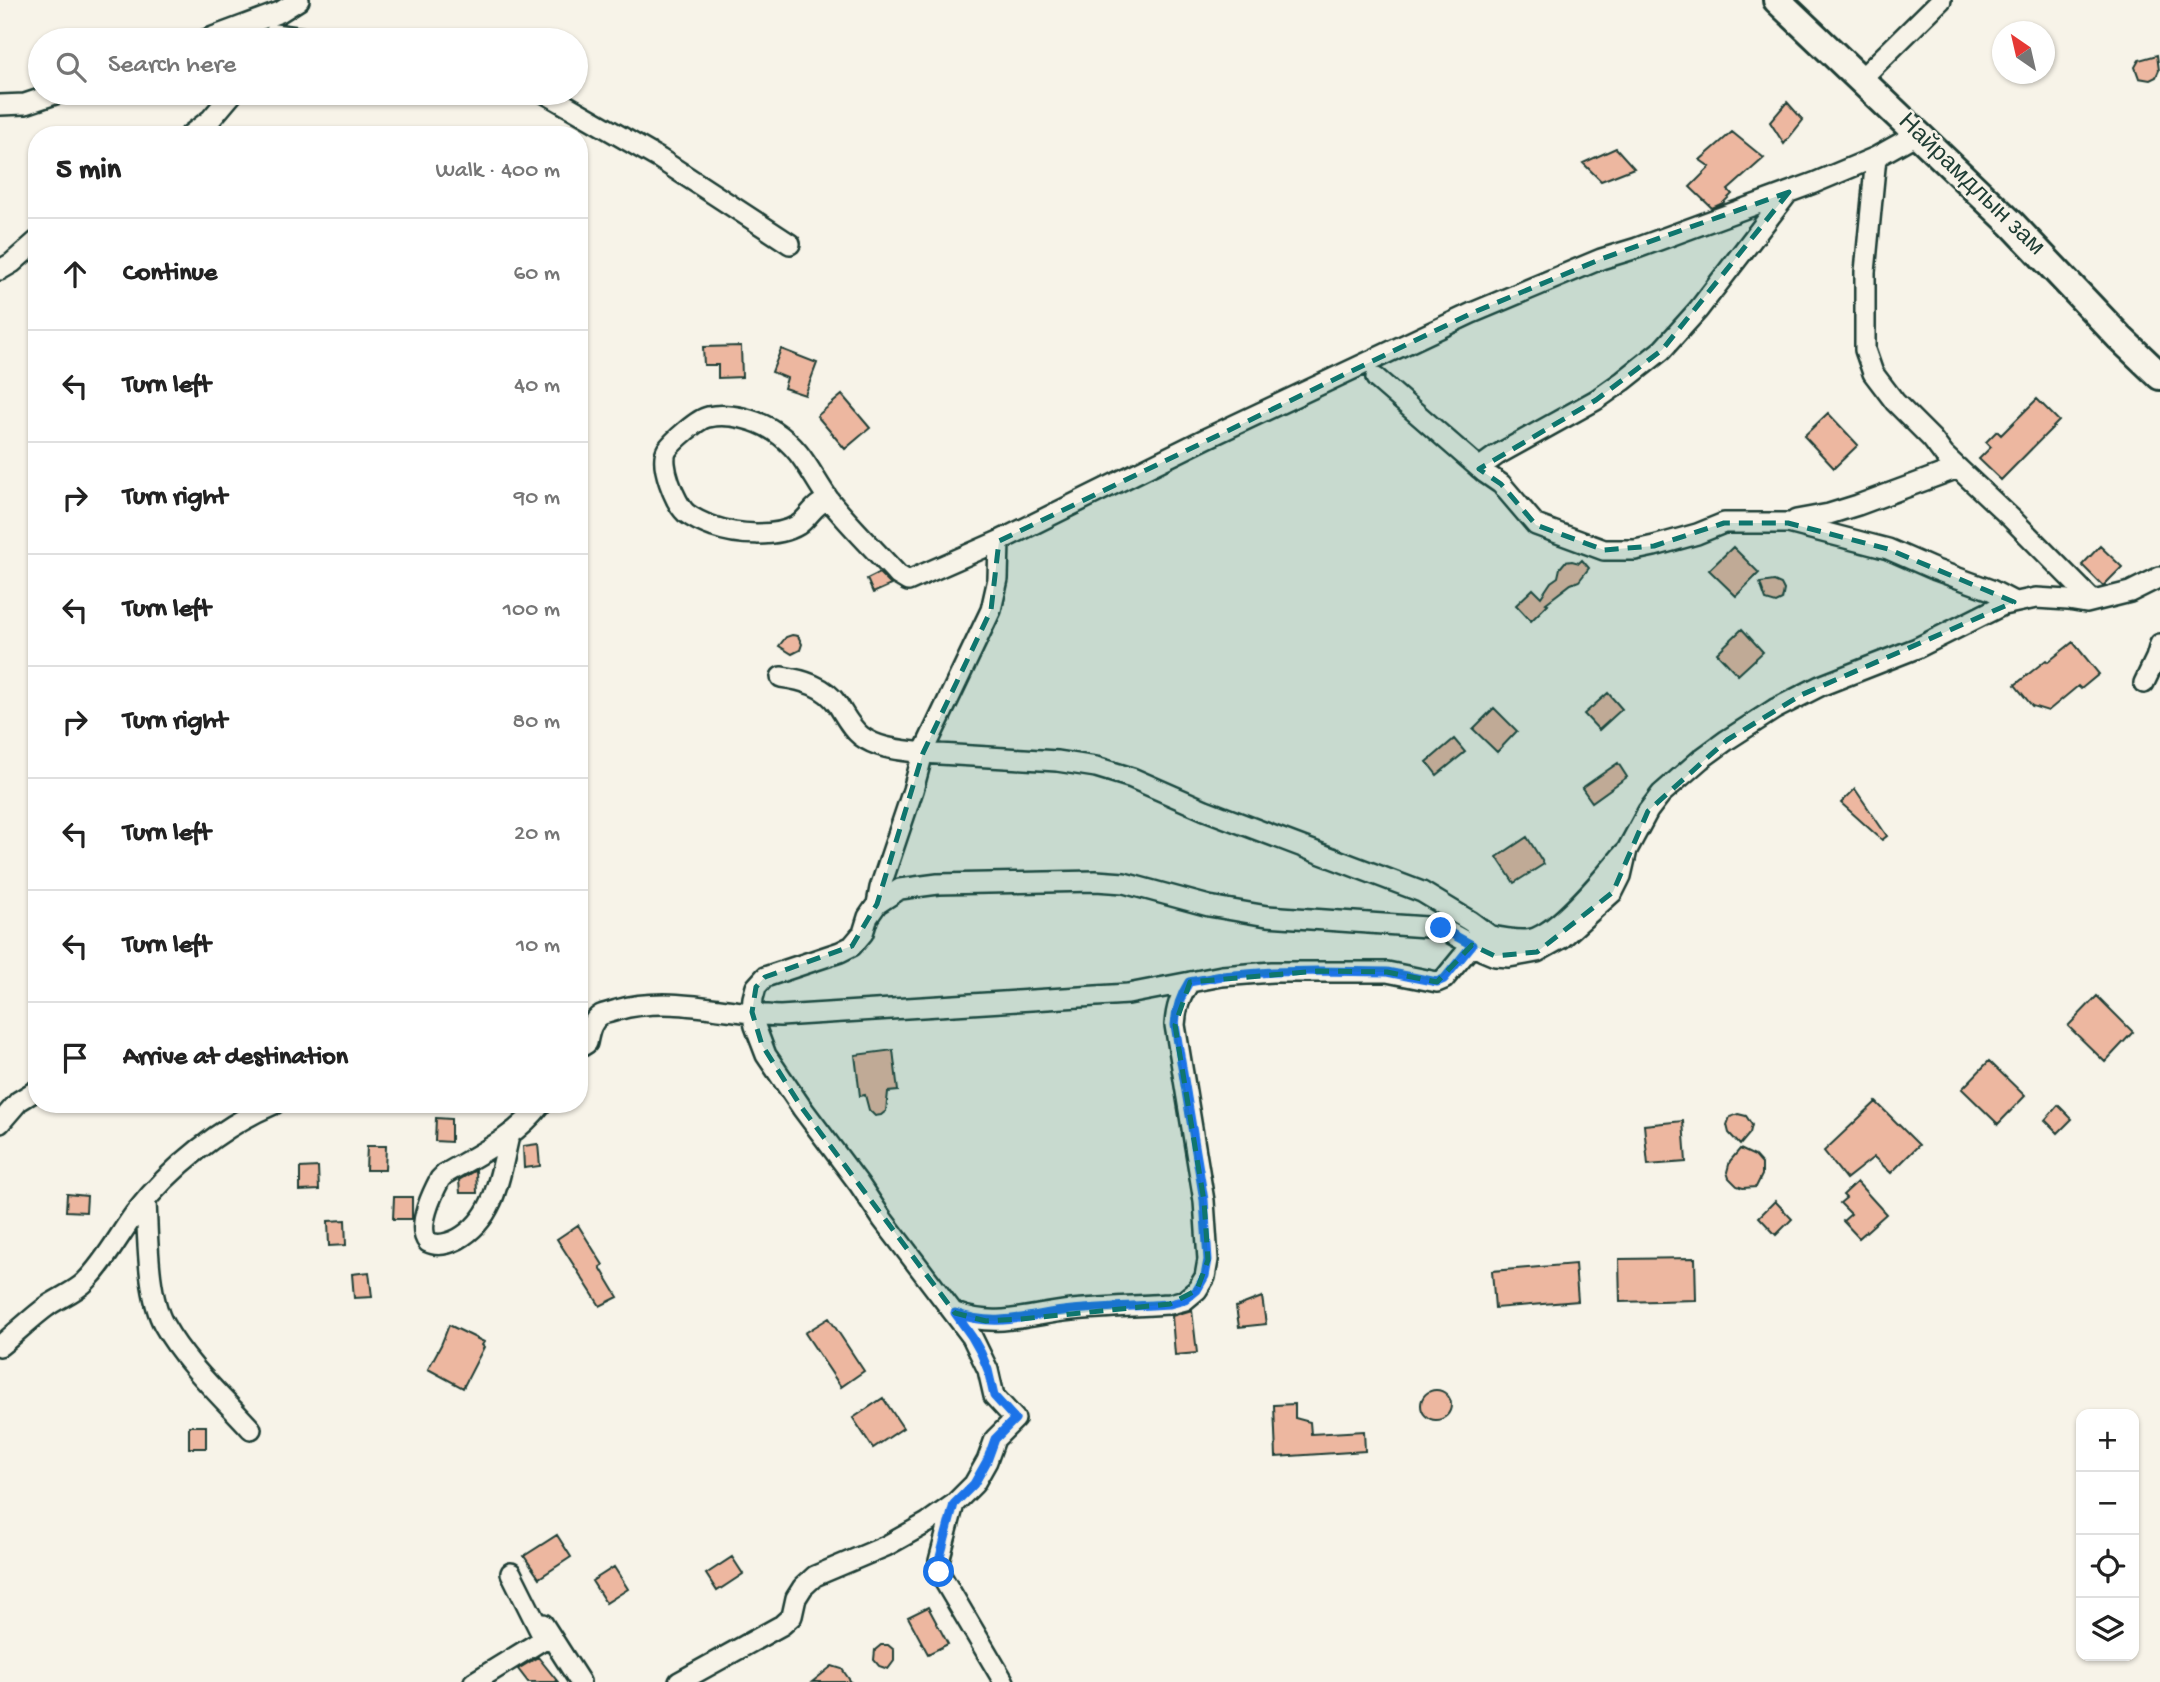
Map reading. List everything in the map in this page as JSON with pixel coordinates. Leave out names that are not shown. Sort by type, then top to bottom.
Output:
[{"type":"main road","name":"Найрамдлын зам","points":[[1777,0],[2012,224],[2120,338],[2160,376]]},
{"type":"street","points":[[1861,79],[1941,0]]},
{"type":"street","points":[[276,28],[291,4]]},
{"type":"street","points":[[234,28],[291,4]]},
{"type":"street","points":[[0,105],[28,103]]},
{"type":"street","points":[[202,126],[223,105]]},
{"type":"street","points":[[566,105],[660,159],[790,244]]},
{"type":"street","points":[[831,500],[824,501],[797,526],[773,533],[755,534],[715,528],[684,511],[666,472],[665,457],[667,450],[681,436],[709,416],[757,422],[773,430],[791,444],[831,500],[898,575],[908,581],[999,541],[1207,438],[1484,308],[1601,259],[1876,158],[1917,134]]},
{"type":"street","points":[[1876,158],[1864,272],[1865,350],[1873,373],[1895,402],[1958,468],[2093,601]]},
{"type":"street","points":[[1479,468],[1497,455],[1596,400],[1662,350],[1698,310],[1789,192]]},
{"type":"street","points":[[0,270],[28,249]]},
{"type":"street","points":[[1376,378],[1501,484],[1536,525],[1604,551],[1654,546],[1724,523],[1779,522],[1829,514],[1958,468]]},
{"type":"street","points":[[1779,522],[1814,528],[1888,548],[2014,602]]},
{"type":"street","points":[[877,904],[923,753],[991,610],[998,579],[999,541]]},
{"type":"street","points":[[781,677],[796,679],[822,689],[838,706],[850,725],[871,743],[923,753],[1058,761],[1096,767],[1132,778],[1205,810],[1422,892],[1480,940],[1495,956],[1509,957],[1537,952],[1562,938],[1613,892],[1621,876],[1628,850],[1648,811],[1661,794],[1701,759],[1753,723],[1820,686],[1917,648],[1990,611],[2014,602],[2036,598],[2086,603],[2130,592],[2160,576]]},
{"type":"street","points":[[2144,683],[2160,644]]},
{"type":"street","points":[[588,1033],[600,1015],[637,1005],[698,1006],[740,1001],[765,978],[840,953],[852,946],[863,933],[868,917],[877,904],[900,889],[937,884],[1097,881],[1124,883],[1209,906],[1267,916],[1441,928],[1480,940]]},
{"type":"street","points":[[698,1006],[733,1013],[780,1016],[1110,996],[1222,976],[1272,972],[1387,972],[1437,982],[1444,979],[1480,940]]},
{"type":"street","points":[[955,1313],[972,1320],[1021,1319],[1069,1310],[1170,1304],[1185,1300],[1197,1290],[1205,1276],[1208,1260],[1204,1200],[1175,1025],[1175,1011],[1189,982]]},
{"type":"street","points":[[679,1682],[782,1625],[792,1616],[796,1598],[803,1587],[816,1576],[886,1546],[954,1504],[974,1484],[995,1439],[1015,1419],[994,1396],[988,1370],[972,1337],[914,1262],[766,1055],[752,1013],[755,990]]},
{"type":"street","points":[[0,1123],[19,1101],[28,1096]]},
{"type":"street","points":[[0,1346],[48,1306],[84,1283],[146,1202],[173,1173],[207,1142],[252,1113]]},
{"type":"street","points":[[509,1136],[492,1200],[481,1222],[451,1243],[438,1245],[428,1242],[423,1235],[422,1225],[440,1179],[509,1136],[534,1113]]},
{"type":"street","points":[[146,1202],[153,1288],[163,1323],[189,1360],[251,1429]]},
{"type":"street","points":[[954,1504],[939,1561],[939,1572],[1004,1682]]},
{"type":"street","points":[[572,1682],[544,1639],[511,1573],[580,1682]]},
{"type":"street","points":[[474,1682],[544,1639]]},
{"type":"highlighted area","points":[[1789,192],[1662,350],[1596,400],[1479,469],[1501,484],[1536,525],[1604,550],[1654,546],[1724,523],[1788,523],[1888,549],[2014,602],[1801,695],[1727,740],[1648,811],[1613,892],[1537,952],[1495,956],[1472,945],[1437,982],[1387,972],[1318,971],[1190,982],[1175,1025],[1204,1201],[1208,1260],[1197,1290],[1170,1304],[1021,1319],[986,1321],[955,1313],[802,1108],[762,1045],[752,1012],[756,987],[765,977],[852,946],[877,904],[923,753],[991,610],[999,541],[1472,313],[1601,259]]},
{"type":"building","points":[[2157,55],[2159,70],[2156,77],[2150,80],[2139,78],[2135,67],[2139,60]]},
{"type":"building","points":[[1787,102],[1803,120],[1784,144],[1770,122]]},
{"type":"building","points":[[1732,132],[1764,158],[1728,190],[1732,194],[1723,203],[1712,208],[1690,187],[1710,167],[1700,160]]},
{"type":"building","points":[[1616,148],[1634,168],[1601,181],[1583,163]]},
{"type":"building","points":[[741,346],[742,377],[718,378],[718,365],[704,365],[703,347]]},
{"type":"building","points":[[781,349],[817,363],[805,395],[784,388],[787,378],[772,372]]},
{"type":"building","points":[[842,395],[870,428],[845,449],[817,416]]},
{"type":"building","points":[[2037,399],[2059,421],[2001,480],[1979,459],[1991,447],[1986,442],[1997,431],[2001,435]]},
{"type":"building","points":[[1828,413],[1858,445],[1834,468],[1804,436]]},
{"type":"building","points":[[2100,546],[2122,567],[2103,586],[2082,565]]},
{"type":"building","points":[[1733,547],[1759,573],[1736,596],[1709,570]]},
{"type":"building","points":[[1582,560],[1589,568],[1579,581],[1546,603],[1548,604],[1531,621],[1516,605],[1533,589],[1541,597],[1558,577],[1565,562],[1579,563]]},
{"type":"building","points":[[879,573],[891,585],[873,593],[867,579]]},
{"type":"building","points":[[1774,581],[1781,584],[1784,590],[1782,600],[1776,603],[1766,600],[1760,583]]},
{"type":"building","points":[[1742,629],[1763,652],[1738,675],[1717,653]]},
{"type":"building","points":[[798,636],[802,644],[800,650],[792,654],[779,646],[786,637]]},
{"type":"building","points":[[2073,642],[2099,674],[2081,689],[2078,686],[2048,711],[2032,706],[2015,685]]},
{"type":"building","points":[[1608,693],[1622,709],[1599,730],[1584,714]]},
{"type":"building","points":[[1494,708],[1517,731],[1497,752],[1473,729]]},
{"type":"building","points":[[1454,739],[1465,752],[1437,775],[1427,762]]},
{"type":"building","points":[[1618,763],[1627,777],[1592,802],[1582,788]]},
{"type":"building","points":[[1855,789],[1887,836],[1882,840],[1841,803]]},
{"type":"building","points":[[1527,837],[1544,864],[1514,883],[1497,857]]},
{"type":"building","points":[[2097,996],[2133,1032],[2105,1062],[2068,1026]]},
{"type":"building","points":[[893,1050],[898,1091],[888,1092],[886,1111],[875,1116],[869,1110],[865,1095],[860,1096],[855,1055]]},
{"type":"building","points":[[1989,1061],[2025,1096],[1998,1124],[1962,1089]]},
{"type":"building","points":[[1876,1102],[1919,1145],[1891,1173],[1874,1157],[1846,1179],[1824,1151]]},
{"type":"building","points":[[2058,1105],[2072,1119],[2058,1133],[2045,1120]]},
{"type":"building","points":[[1738,1114],[1746,1116],[1752,1125],[1750,1133],[1740,1145],[1729,1133],[1727,1125],[1730,1117]]},
{"type":"building","points":[[436,1118],[451,1119],[451,1142],[435,1141]]},
{"type":"building","points":[[1683,1121],[1686,1162],[1648,1165],[1644,1125]]},
{"type":"building","points":[[538,1144],[540,1166],[524,1168],[523,1146]]},
{"type":"building","points":[[367,1146],[386,1146],[385,1170],[366,1170]]},
{"type":"building","points":[[1740,1149],[1755,1156],[1762,1164],[1762,1175],[1756,1187],[1737,1186],[1729,1178],[1727,1172],[1730,1161]]},
{"type":"building","points":[[318,1167],[319,1190],[300,1191],[300,1168]]},
{"type":"building","points":[[476,1170],[477,1193],[460,1193],[459,1180]]},
{"type":"building","points":[[1857,1182],[1886,1214],[1859,1238],[1843,1221],[1851,1214],[1840,1203],[1846,1198],[1843,1195]]},
{"type":"building","points":[[67,1194],[87,1196],[86,1212],[66,1211]]},
{"type":"building","points":[[394,1197],[412,1197],[412,1219],[393,1219]]},
{"type":"building","points":[[1775,1201],[1792,1219],[1776,1235],[1759,1217]]},
{"type":"building","points":[[345,1220],[346,1245],[329,1246],[328,1221]]},
{"type":"building","points":[[578,1225],[603,1265],[600,1267],[618,1297],[600,1306],[557,1239]]},
{"type":"building","points":[[1695,1258],[1696,1300],[1620,1302],[1619,1259]]},
{"type":"building","points":[[1575,1264],[1578,1301],[1495,1308],[1492,1271]]},
{"type":"building","points":[[369,1272],[372,1297],[354,1298],[352,1274]]},
{"type":"building","points":[[1262,1297],[1266,1324],[1239,1327],[1236,1307]]},
{"type":"building","points":[[1192,1310],[1197,1353],[1175,1355],[1172,1316]]},
{"type":"building","points":[[829,1318],[864,1371],[841,1387],[805,1333]]},
{"type":"building","points":[[449,1325],[484,1342],[463,1388],[428,1369]]},
{"type":"building","points":[[1436,1390],[1447,1394],[1451,1405],[1447,1416],[1436,1420],[1425,1416],[1421,1405],[1425,1394]]},
{"type":"building","points":[[883,1398],[903,1428],[873,1448],[853,1418]]},
{"type":"building","points":[[1295,1404],[1295,1418],[1310,1422],[1311,1434],[1364,1431],[1365,1451],[1276,1457],[1274,1405]]},
{"type":"building","points":[[189,1426],[206,1426],[206,1448],[189,1448]]},
{"type":"building","points":[[557,1535],[571,1557],[539,1578],[524,1556]]},
{"type":"building","points":[[732,1557],[743,1574],[717,1591],[706,1574]]},
{"type":"building","points":[[614,1567],[628,1589],[606,1603],[592,1581]]},
{"type":"building","points":[[928,1607],[948,1644],[928,1654],[908,1617]]},
{"type":"building","points":[[881,1645],[888,1645],[894,1650],[894,1661],[888,1669],[879,1666],[874,1660],[875,1650]]},
{"type":"building","points":[[538,1657],[558,1682],[528,1682],[518,1669]]},
{"type":"building","points":[[832,1666],[842,1669],[851,1682],[812,1682]]},
{"type":"route","points":[[939,1572],[939,1561],[954,1504],[974,1484],[995,1439],[1015,1419],[994,1396],[981,1353],[955,1313],[972,1320],[986,1321],[1021,1319],[1069,1310],[1170,1304],[1185,1300],[1197,1290],[1205,1276],[1208,1260],[1204,1200],[1175,1025],[1175,1011],[1189,982],[1222,976],[1318,971],[1387,972],[1437,982],[1444,979],[1472,945],[1441,928]]}]
